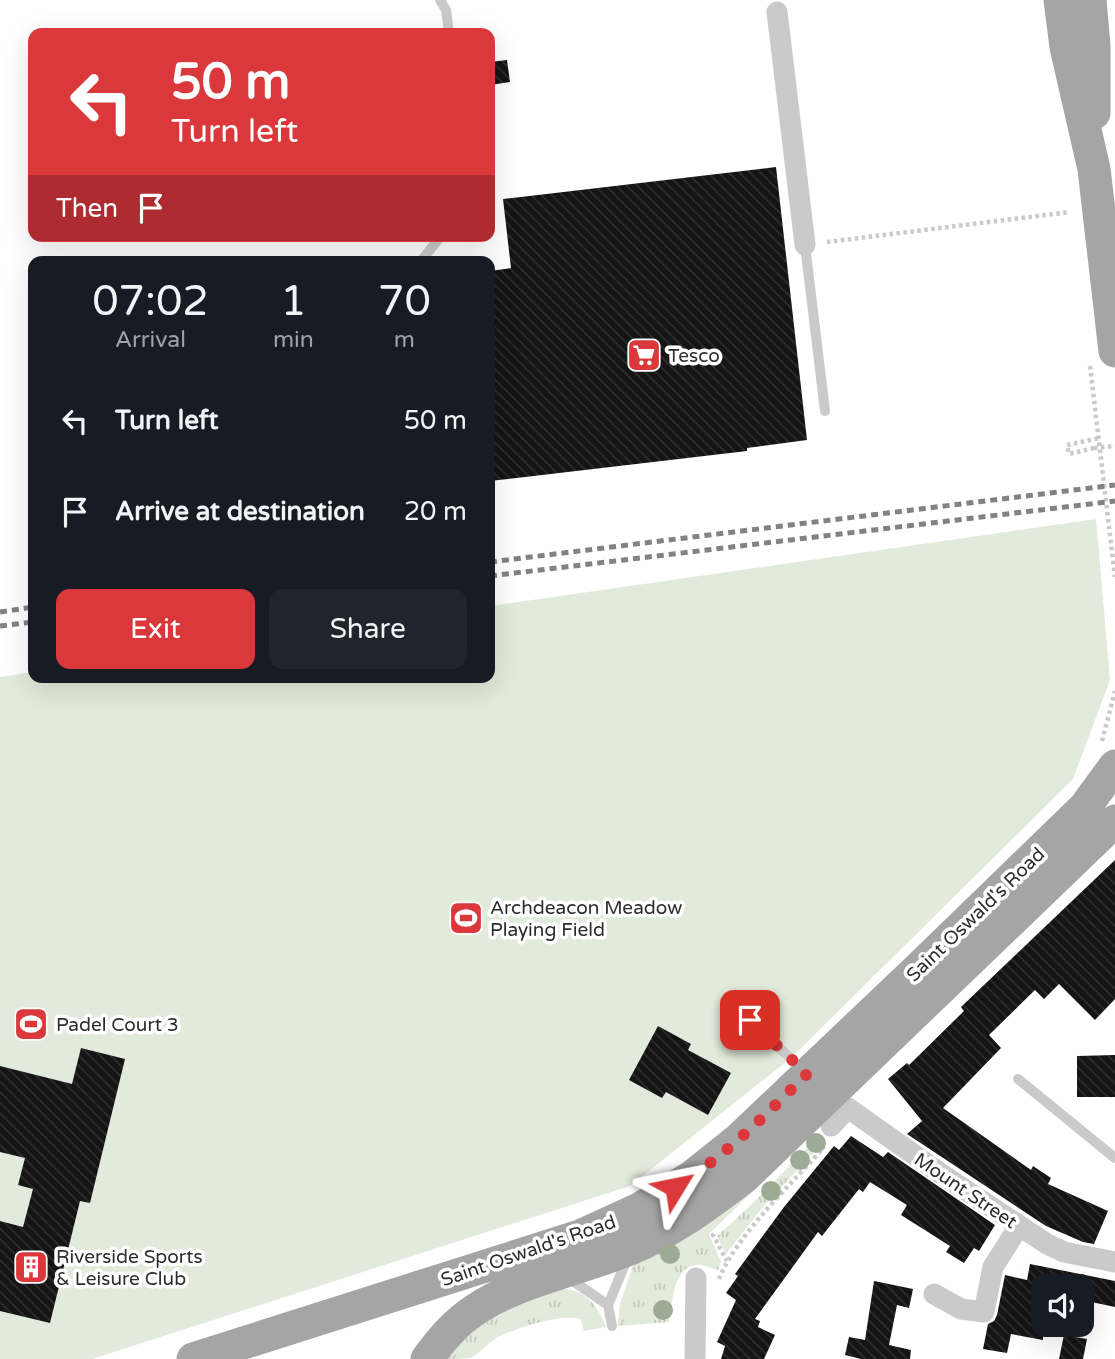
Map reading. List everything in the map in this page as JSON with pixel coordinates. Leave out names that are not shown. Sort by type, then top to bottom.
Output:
[{"type":"main road","points":[[1060,0],[1066,47],[1094,169],[1115,351]]},
{"type":"main road","points":[[1090,0],[1094,46],[1094,169]]},
{"type":"main road","name":"Saint Oswald's Road","points":[[193,1359],[580,1236],[639,1209],[693,1176],[738,1140],[1085,807],[1115,766]]},
{"type":"main road","name":"Saint Oswald's Road","points":[[427,1359],[455,1325],[476,1309],[509,1293],[632,1248],[712,1202],[743,1178],[1115,821]]},
{"type":"street","points":[[777,6],[805,245]]},
{"type":"street","points":[[831,1126],[848,1108],[856,1114]]},
{"type":"street","name":"Mount Street","points":[[856,1114],[1019,1226],[1064,1252],[1115,1262]]},
{"type":"street","points":[[934,1294],[961,1309],[984,1312],[993,1267],[1019,1226]]},
{"type":"street","points":[[695,1359],[696,1278]]},
{"type":"lane","points":[[439,0],[446,10],[448,28]]},
{"type":"lane","points":[[425,256],[436,242]]},
{"type":"lane","points":[[805,245],[825,411]]},
{"type":"lane","points":[[750,1020],[807,1074]]},
{"type":"lane","points":[[1018,1079],[1115,1158]]},
{"type":"lane","points":[[612,1326],[608,1305],[632,1248]]},
{"type":"lane","points":[[562,1274],[608,1305]]},
{"type":"path","points":[[805,245],[1070,212]]},
{"type":"path","points":[[1099,438],[1067,445],[1069,454],[1115,446]]},
{"type":"path","points":[[696,1278],[717,1283],[725,1264],[757,1222],[856,1114]]},
{"type":"green space","name":"Archdeacon Meadow Playing Field","points":[[1096,519],[1110,680],[1073,779],[792,1057],[630,1186],[92,1359],[0,1359],[0,677],[28,673],[28,683],[495,683],[495,605]]},
{"type":"green space","points":[[914,1035],[709,1234],[721,1262],[718,1270],[701,1265],[685,1270],[679,1277],[673,1295],[669,1322],[618,1326],[620,1304],[635,1260]]},
{"type":"green space","points":[[817,1138],[822,1144],[762,1208],[726,1254],[717,1236]]},
{"type":"green space","points":[[561,1289],[577,1292],[590,1300],[606,1327],[584,1331],[581,1319],[550,1320],[496,1338],[470,1358],[448,1359],[471,1334],[498,1315]]},
{"type":"building","points":[[507,60],[510,82],[495,84],[495,61]]},
{"type":"building","name":"Tesco","points":[[776,167],[807,440],[747,448],[747,451],[495,480],[495,270],[511,268],[503,199]]},
{"type":"building","points":[[1115,860],[1115,999],[1095,1020],[1059,984],[1044,999],[1035,990],[989,1035],[1001,1048],[943,1108],[1031,1170],[1033,1166],[1051,1178],[1048,1184],[1108,1211],[1094,1244],[1046,1226],[907,1134],[922,1121],[888,1079],[907,1063],[909,1065],[964,1011],[961,1007]]},
{"type":"building","points":[[658,1026],[691,1044],[688,1050],[731,1073],[708,1115],[666,1092],[662,1098],[629,1080]]},
{"type":"building","points":[[81,1048],[125,1059],[90,1203],[80,1201],[50,1323],[0,1311],[0,1221],[23,1227],[33,1189],[18,1185],[25,1158],[0,1152],[0,1066],[72,1084]]},
{"type":"building","points":[[1115,1055],[1115,1097],[1077,1097],[1077,1056]]},
{"type":"building","points":[[851,1136],[883,1157],[888,1152],[995,1225],[979,1251],[974,1248],[964,1263],[946,1252],[950,1246],[901,1215],[907,1205],[870,1182],[863,1192],[859,1189],[822,1236],[818,1232],[755,1319],[760,1321],[758,1327],[775,1335],[764,1359],[721,1359],[725,1346],[717,1342],[736,1300],[726,1293],[738,1276],[735,1274],[784,1207],[834,1146],[839,1150]]},
{"type":"building","points":[[1030,1264],[1080,1274],[1031,1274],[1031,1337],[1043,1337],[1043,1340],[1011,1334],[1007,1353],[983,1349],[988,1324],[994,1321],[997,1315],[1005,1275],[1027,1280]]},
{"type":"building","points":[[1094,1277],[1115,1281],[1115,1307],[1094,1303]]},
{"type":"building","points":[[874,1281],[913,1289],[909,1308],[897,1305],[889,1345],[911,1350],[910,1359],[861,1359],[845,1355],[849,1337],[865,1340]]},
{"type":"building","points":[[1064,1337],[1087,1339],[1083,1359],[1059,1359]]},
{"type":"railway","points":[[495,561],[1115,485]]},
{"type":"railway","points":[[495,575],[1115,501]]},
{"type":"railway","points":[[0,612],[28,608]]},
{"type":"railway","points":[[0,626],[28,623]]},
{"type":"place","name":"Tesco","points":[[644,355]]},
{"type":"place","name":"Archdeacon Meadow Playing Field","points":[[466,918]]},
{"type":"place","name":"Padel Court 3","points":[[31,1024]]},
{"type":"place","name":"Riverside Sports & Leisure Club","points":[[31,1267]]},
{"type":"route","points":[[675,1187],[738,1140],[807,1074],[750,1020]]}]
